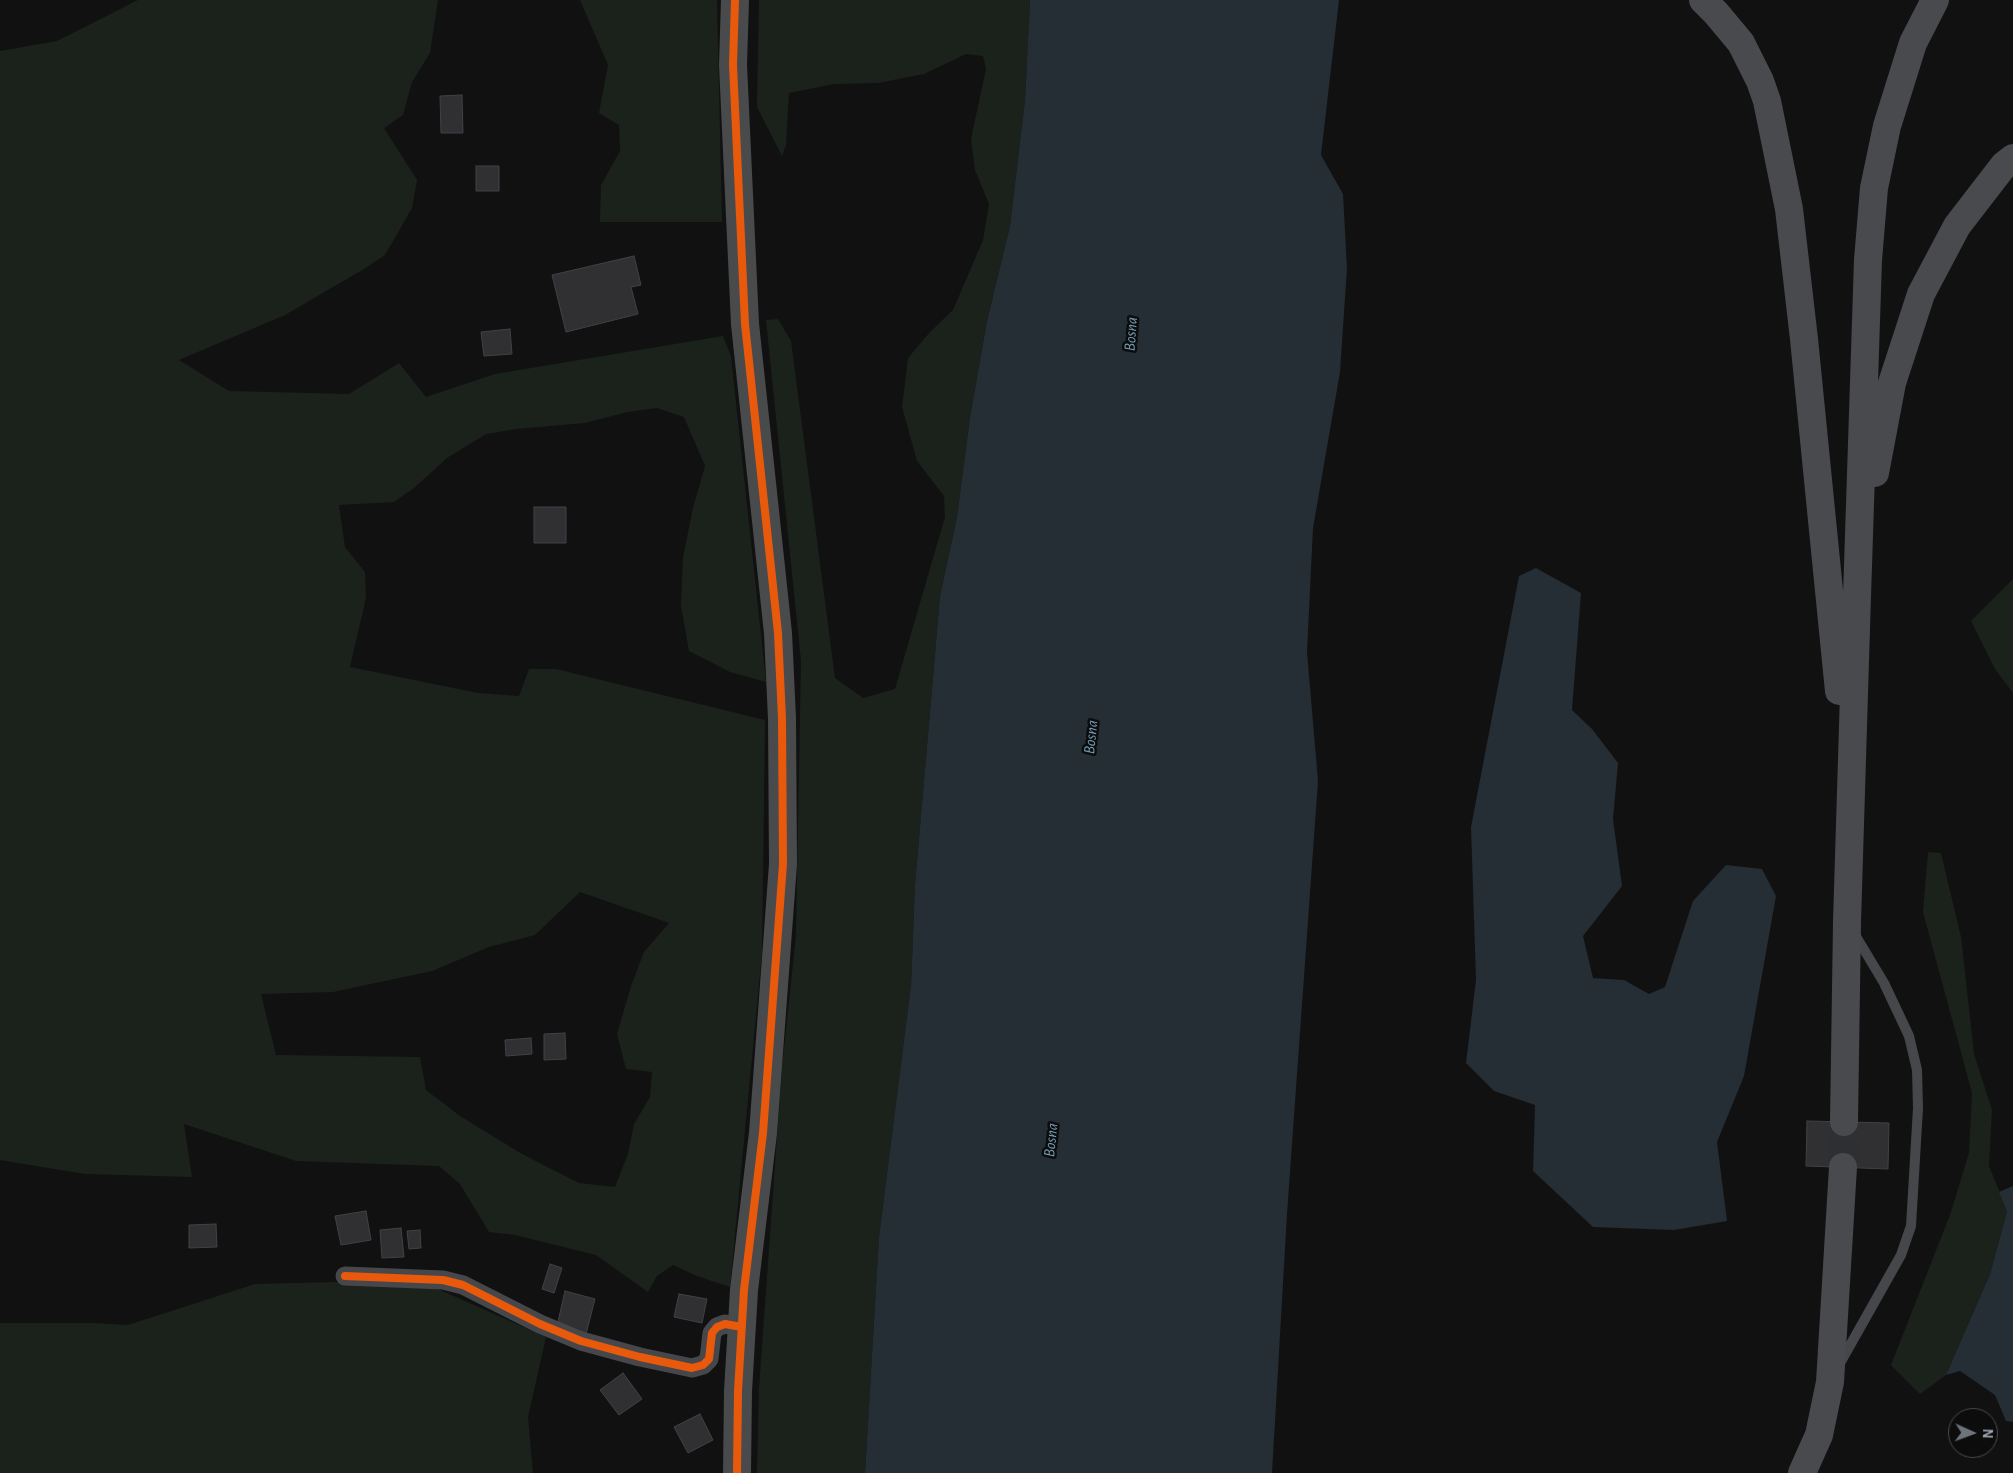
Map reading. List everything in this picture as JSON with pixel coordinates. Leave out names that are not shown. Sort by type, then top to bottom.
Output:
[{"type":"highway","points":[[1702,0],[1716,13],[1741,43],[1760,81],[1767,101],[1789,209],[1839,688],[1850,827]]},
{"type":"highway","points":[[1844,1122],[1847,922],[1868,260],[1874,188],[1887,126],[1913,43],[1935,0]]},
{"type":"highway","points":[[1857,596],[1876,467],[1892,383],[1921,294],[1957,226],[2004,165],[2013,158]]},
{"type":"highway","points":[[1802,1473],[1818,1435],[1830,1382],[1844,1168]]},
{"type":"main road","points":[[735,0],[734,65],[745,324],[778,633],[782,718],[783,864],[763,1132],[744,1290],[738,1392],[738,1473]]},
{"type":"street","points":[[345,1276],[443,1280],[463,1285],[540,1324],[581,1341],[640,1357],[692,1368],[703,1365],[709,1359],[712,1333],[717,1327],[725,1324],[742,1327]]},
{"type":"lane","points":[[1830,1382],[1901,1255],[1911,1226],[1918,1108],[1917,1070],[1909,1036],[1884,984],[1847,922]]},
{"type":"shaded area","points":[[138,0],[438,0],[430,53],[412,82],[403,115],[384,128],[417,180],[412,208],[385,255],[364,269],[285,315],[179,360],[229,391],[349,394],[399,363],[426,397],[495,374],[723,336],[731,356],[766,682],[730,672],[689,651],[681,606],[683,557],[693,508],[705,466],[684,417],[657,408],[627,412],[585,423],[516,429],[486,434],[447,458],[414,488],[394,502],[339,505],[345,547],[365,572],[366,598],[350,667],[478,693],[519,696],[529,669],[556,669],[765,720],[762,953],[730,1287],[697,1276],[673,1265],[657,1276],[648,1292],[596,1255],[515,1235],[489,1232],[460,1184],[439,1166],[296,1161],[184,1124],[192,1177],[85,1174],[0,1160],[0,51],[57,41]],"holes":[[[580,892],[669,923],[644,952],[631,986],[617,1034],[626,1069],[652,1072],[650,1097],[634,1124],[628,1154],[615,1187],[579,1183],[522,1154],[460,1116],[426,1090],[420,1057],[276,1055],[261,994],[333,992],[432,971],[489,947],[535,935]]]},
{"type":"shaded area","points":[[580,0],[717,0],[722,222],[600,222],[601,185],[620,151],[619,125],[599,113],[608,65]]},
{"type":"shaded area","points":[[759,0],[1030,0],[1025,100],[1010,226],[987,321],[970,417],[957,517],[940,596],[915,885],[911,985],[879,1237],[865,1473],[757,1473],[759,1388],[782,1068],[796,935],[801,661],[766,320],[778,319],[791,341],[835,678],[863,698],[895,689],[945,517],[944,496],[917,461],[902,407],[908,358],[930,332],[953,310],[983,240],[989,204],[975,170],[971,139],[986,69],[983,56],[966,54],[924,74],[878,83],[834,84],[789,93],[786,145],[782,156],[757,107]]},
{"type":"shaded area","points":[[2013,579],[2013,693],[1995,669],[1971,621]]},
{"type":"shaded area","points":[[1928,852],[1941,853],[1961,937],[1974,1054],[1992,1110],[1989,1166],[2007,1210],[1990,1274],[1946,1375],[1920,1394],[1891,1365],[1950,1215],[1969,1153],[1972,1093],[1923,912]]},
{"type":"shaded area","points":[[334,1282],[438,1289],[546,1337],[528,1417],[533,1473],[0,1473],[0,1323],[128,1325],[255,1284]]},
{"type":"water","name":"Bosna","points":[[1030,0],[1339,0],[1321,155],[1343,194],[1347,268],[1340,372],[1313,528],[1307,652],[1318,781],[1287,1214],[1272,1473],[865,1473],[879,1237],[911,985],[915,885],[940,596],[957,517],[970,417],[987,321],[1010,226],[1025,100]]},
{"type":"water","points":[[1536,568],[1581,593],[1572,710],[1592,729],[1618,763],[1613,819],[1622,886],[1583,936],[1593,978],[1624,980],[1649,994],[1665,987],[1693,901],[1726,865],[1762,869],[1776,896],[1744,1076],[1717,1142],[1727,1221],[1674,1230],[1593,1227],[1533,1171],[1535,1105],[1494,1091],[1466,1063],[1476,980],[1471,827],[1519,576]]},
{"type":"water","points":[[2013,1186],[2013,1422],[2006,1421],[1995,1395],[1960,1371],[1946,1375],[1990,1274],[2007,1211],[1999,1192]]},
{"type":"building","points":[[462,95],[463,133],[441,133],[440,96]]},
{"type":"building","points":[[476,166],[499,166],[499,191],[476,191]]},
{"type":"building","points":[[634,256],[641,285],[631,287],[638,314],[566,332],[552,275]]},
{"type":"building","points":[[510,329],[512,354],[484,356],[481,332]]},
{"type":"building","points":[[534,507],[566,507],[566,543],[534,543]]},
{"type":"building","points":[[565,1033],[566,1059],[544,1060],[544,1034]]},
{"type":"building","points":[[531,1038],[532,1054],[506,1056],[505,1040]]},
{"type":"building","points":[[1807,1121],[1889,1123],[1888,1169],[1806,1166]]},
{"type":"building","points":[[366,1211],[371,1240],[341,1245],[335,1216]]},
{"type":"building","points":[[216,1224],[217,1247],[189,1248],[189,1225]]},
{"type":"building","points":[[401,1228],[404,1257],[382,1258],[380,1230]]},
{"type":"building","points":[[420,1230],[421,1248],[409,1249],[407,1231]]},
{"type":"building","points":[[550,1264],[562,1268],[554,1293],[542,1289]]},
{"type":"building","points":[[565,1291],[595,1299],[586,1334],[557,1326]]},
{"type":"building","points":[[679,1294],[707,1299],[702,1323],[674,1317]]},
{"type":"building","points":[[623,1373],[642,1399],[619,1415],[600,1390]]},
{"type":"building","points":[[700,1414],[713,1440],[688,1453],[674,1427]]},
{"type":"tunnel","points":[[1843,1167],[1844,1122]]},
{"type":"cycle path","points":[[735,0],[733,65],[745,324],[778,633],[782,718],[783,864],[763,1133],[744,1290],[738,1391],[737,1473]]},
{"type":"cycle path","points":[[345,1276],[443,1280],[463,1285],[540,1324],[581,1341],[640,1357],[692,1368],[703,1365],[709,1359],[712,1333],[717,1327],[725,1324],[742,1327]]}]
